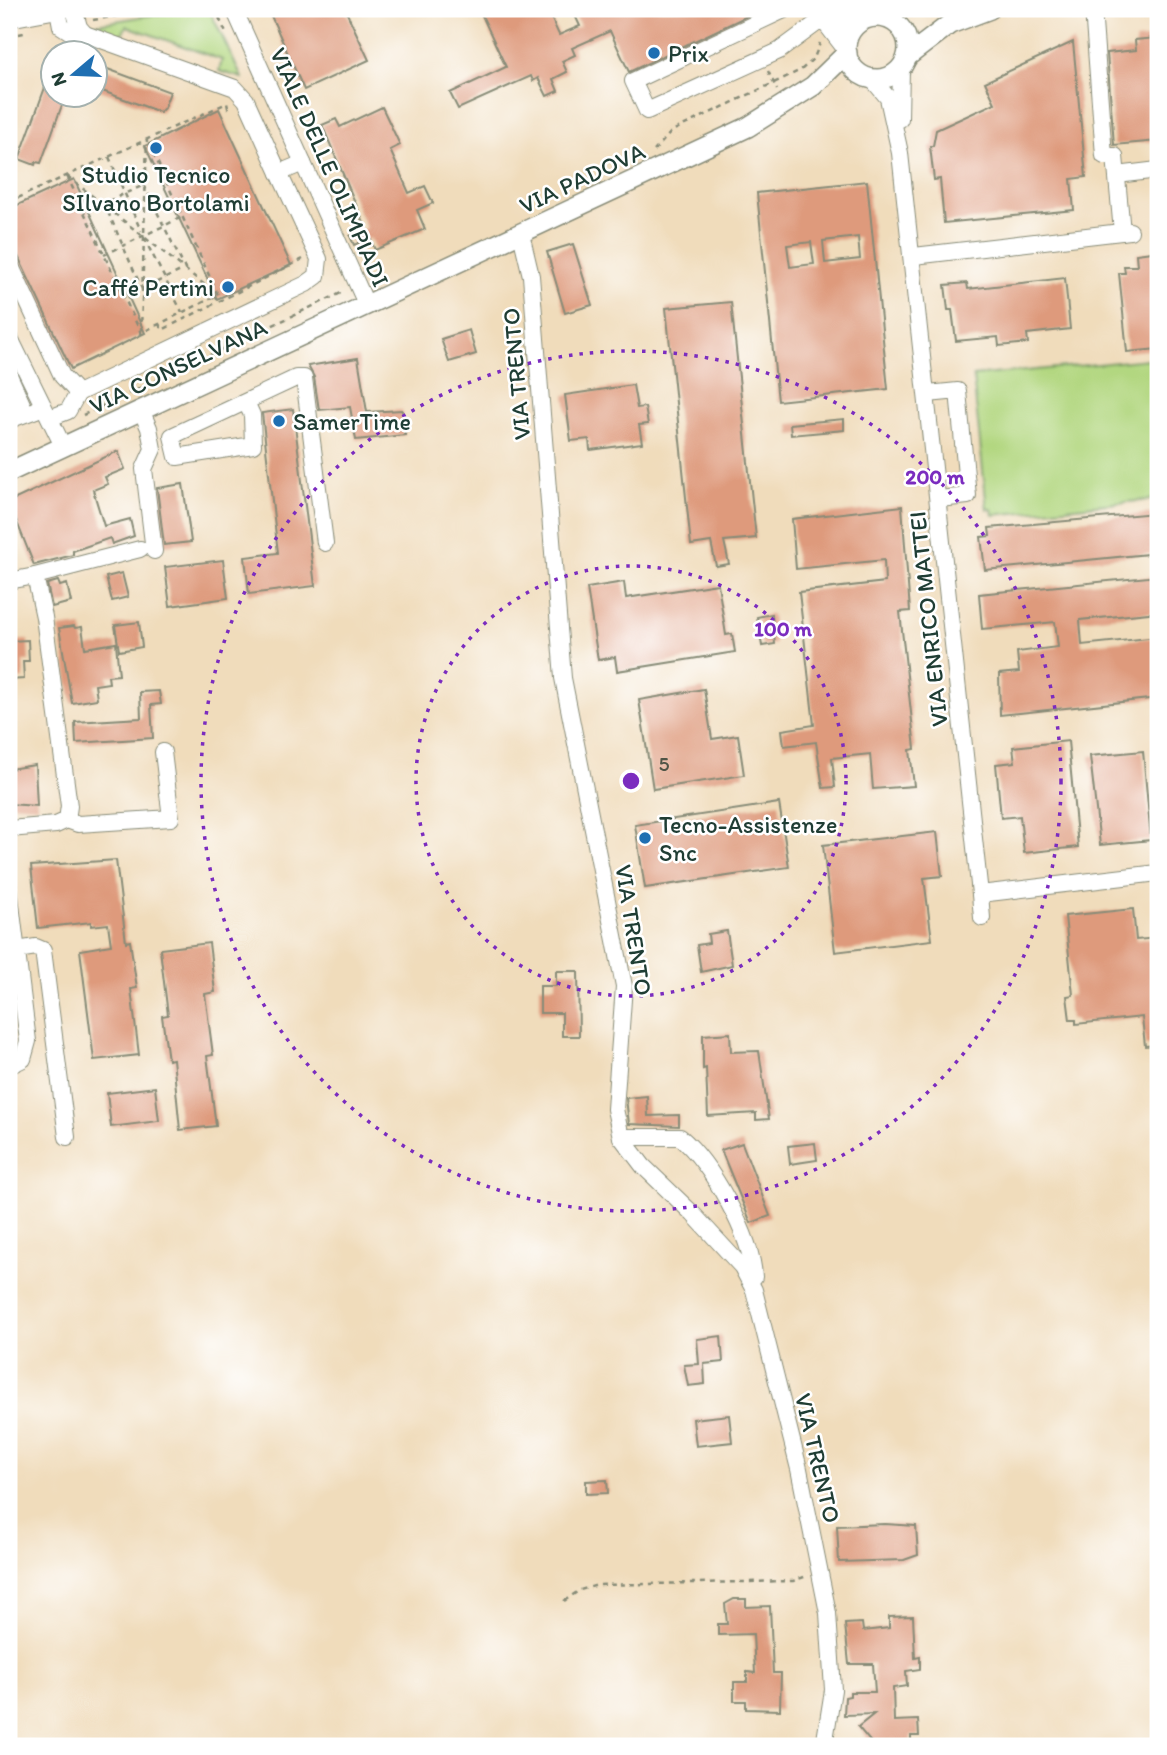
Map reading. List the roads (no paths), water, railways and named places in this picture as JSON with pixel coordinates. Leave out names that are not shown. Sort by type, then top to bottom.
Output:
[{"type":"main road","points":[[950,24],[870,16],[849,35],[847,52],[851,65],[867,77],[884,78],[950,24],[990,9]]},
{"type":"main road","points":[[897,19],[906,36],[905,62]]},
{"type":"main road","name":"VIA PADOVA","points":[[367,306],[748,127],[813,86],[847,52]]},
{"type":"main road","name":"VIA PADOVA","points":[[813,86],[867,77]]},
{"type":"main road","name":"VIA CONSELVANA","points":[[9,472],[367,306]]},
{"type":"street","points":[[9,19],[61,9],[61,26],[72,33],[79,22],[234,88],[246,100],[319,259],[317,276],[78,393],[68,411],[27,412]]},
{"type":"street","name":"VIALE DELLE OLIMPIADI","points":[[234,9],[367,306]]},
{"type":"street","points":[[786,9],[633,81],[647,111],[779,51],[819,23],[870,16]]},
{"type":"street","points":[[914,256],[1126,231],[1115,156],[1104,156],[1093,9]]},
{"type":"street","points":[[819,23],[847,52]]},
{"type":"street","name":"VIA ENRICO MATTEI","points":[[900,153],[905,62]]},
{"type":"street","name":"VIA ENRICO MATTEI","points":[[867,77],[888,97],[900,153],[914,256],[982,918]]},
{"type":"street","points":[[279,173],[303,163]]},
{"type":"street","points":[[1117,175],[1158,170]]},
{"type":"street","name":"VIA TRENTO","points":[[521,234],[531,276],[564,678],[624,986],[615,1109],[621,1138],[643,1166],[693,1213],[742,1267],[754,1290],[799,1469],[828,1613],[833,1690],[824,1746]]},
{"type":"street","points":[[9,262],[62,376],[78,393]]},
{"type":"street","points":[[9,336],[12,354],[23,359],[27,412]]},
{"type":"street","points":[[9,375],[27,412],[63,446]]},
{"type":"street","points":[[246,402],[252,415],[253,445],[177,457],[172,436],[296,378],[304,378],[325,542]]},
{"type":"street","points":[[928,394],[958,391],[968,496],[939,499]]},
{"type":"street","points":[[9,581],[147,550],[144,469],[153,449],[149,428],[141,410]]},
{"type":"street","points":[[153,449],[173,444]]},
{"type":"street","points":[[35,576],[44,617],[69,806],[67,820]]},
{"type":"street","points":[[9,829],[56,825],[67,820],[78,824],[171,818],[163,752]]},
{"type":"street","points":[[980,894],[1158,873]]},
{"type":"street","points":[[9,888],[28,1041],[23,1059],[9,1066]]},
{"type":"street","points":[[17,950],[36,947],[44,953],[67,1137]]},
{"type":"street","points":[[621,1138],[680,1138],[694,1149],[722,1192],[743,1239],[754,1272],[754,1290]]},
{"type":"place","name":"Prix","points":[[654,53]]},
{"type":"place","name":"Studio Tecnico SIlvano Bortolami","points":[[156,148]]},
{"type":"place","name":"Caffé Pertini","points":[[228,287]]},
{"type":"place","name":"SamerTime","points":[[279,421]]},
{"type":"place","name":"Tecno-Assistenze Snc","points":[[645,838]]}]
